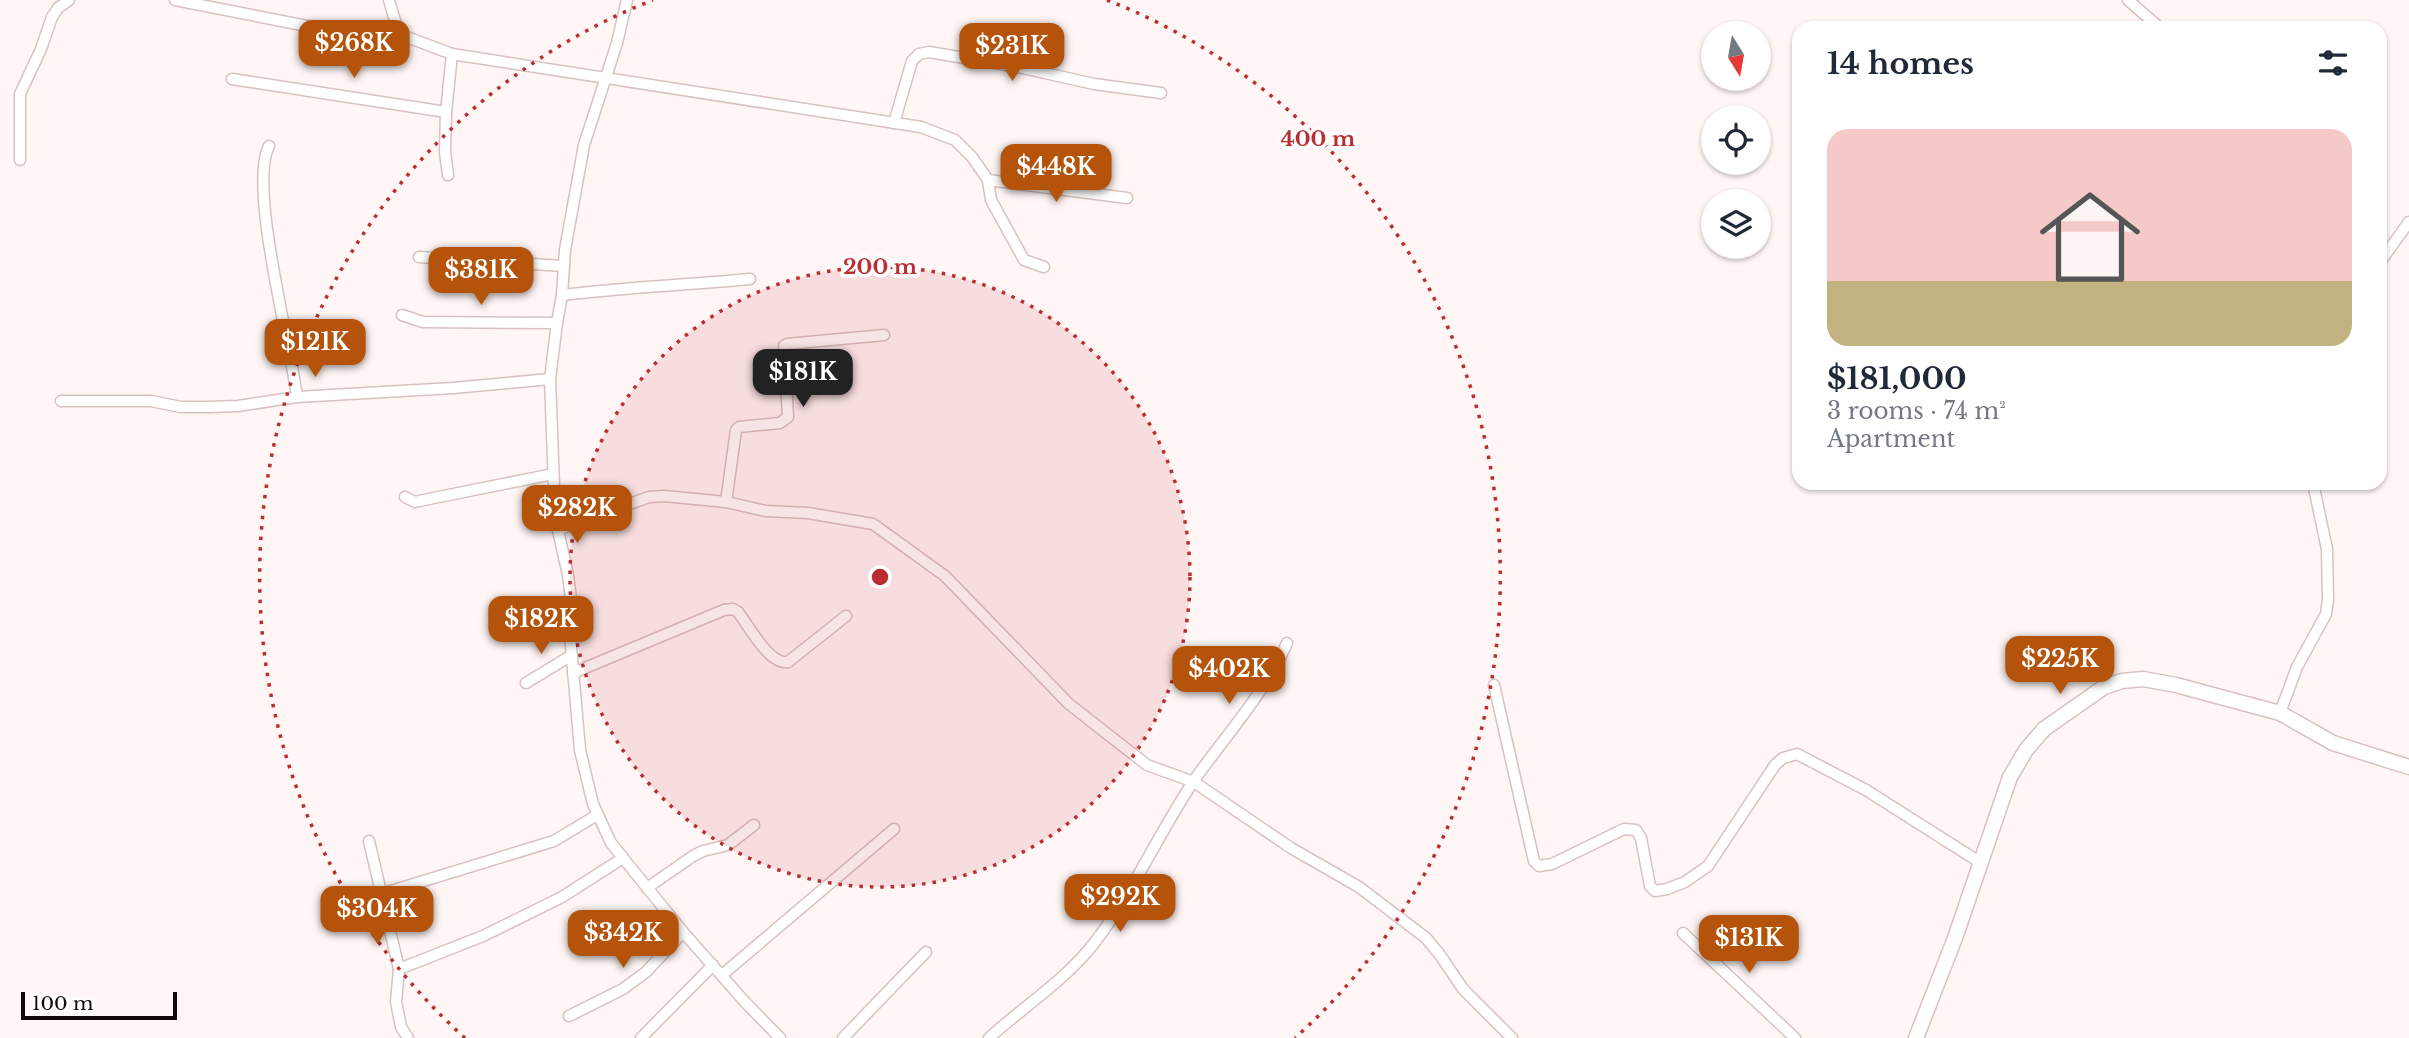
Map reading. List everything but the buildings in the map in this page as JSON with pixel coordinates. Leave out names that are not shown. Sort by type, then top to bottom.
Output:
[{"type":"street","points":[[20,160],[20,94],[41,49],[52,17],[58,8],[69,0]]},
{"type":"street","points":[[174,0],[312,27],[399,34],[452,54],[921,127],[955,140],[972,157],[988,180],[991,200],[1024,260],[1044,267]]},
{"type":"street","points":[[389,0],[399,34]]},
{"type":"street","points":[[627,0],[617,43],[584,145],[565,250],[562,295],[550,379],[558,530],[572,607],[573,673],[580,750],[597,815],[611,843],[683,932],[780,1038]]},
{"type":"street","points":[[2127,0],[2152,21]]},
{"type":"street","points":[[894,123],[912,61],[919,54],[929,52],[1023,68],[1094,84],[1161,93]]},
{"type":"street","points":[[448,175],[445,152],[446,112],[452,54]]},
{"type":"street","points":[[232,79],[446,112]]},
{"type":"street","points":[[269,146],[265,153],[263,176],[265,214],[297,397]]},
{"type":"street","points":[[988,180],[1127,198]]},
{"type":"street","points":[[2387,252],[2409,222]]},
{"type":"street","points":[[419,257],[564,266]]},
{"type":"street","points":[[562,295],[631,287],[750,279]]},
{"type":"street","points":[[402,315],[423,322],[556,323]]},
{"type":"street","points":[[726,502],[736,430],[739,427],[780,423],[788,417],[784,346],[884,335]]},
{"type":"street","points":[[61,401],[150,401],[181,407],[238,406],[297,397],[550,379]]},
{"type":"street","points":[[405,497],[415,502],[554,474]]},
{"type":"street","points":[[2280,713],[2297,667],[2326,614],[2327,549],[2315,490]]},
{"type":"street","points":[[558,530],[649,497],[664,496],[726,502],[766,511],[808,513],[873,524],[945,576],[1069,704],[1146,765],[1194,782],[1291,848],[1359,887],[1426,938],[1463,989],[1512,1038]]},
{"type":"street","points":[[573,673],[724,610],[733,609],[772,658],[782,663],[788,662],[846,617]]},
{"type":"street","points":[[989,1038],[1071,969],[1094,944],[1132,889],[1194,782],[1277,667],[1287,643]]},
{"type":"street","points":[[526,683],[572,655]]},
{"type":"street","points":[[1916,1038],[2010,777],[2026,750],[2044,729],[2104,687],[2122,681],[2143,679],[2176,685],[2280,713],[2333,743],[2409,767]]},
{"type":"street","points":[[1494,685],[1534,861],[1539,866],[1552,864],[1624,829],[1636,830],[1641,838],[1650,886],[1655,891],[1685,882],[1708,866],[1775,765],[1783,758],[1797,754],[1866,790],[1981,863]]},
{"type":"street","points":[[381,894],[554,841],[597,815]]},
{"type":"street","points":[[647,888],[693,856],[727,845],[754,825]]},
{"type":"street","points":[[722,975],[894,830]]},
{"type":"street","points":[[369,841],[399,968],[396,1002],[401,1027],[408,1038]]},
{"type":"street","points":[[399,968],[483,936],[562,897],[623,858]]},
{"type":"street","points":[[569,1016],[623,989],[646,972],[683,932]]},
{"type":"street","points":[[1683,933],[1795,1038]]},
{"type":"street","points":[[844,1038],[926,952]]},
{"type":"street","points":[[641,1038],[713,964]]}]
